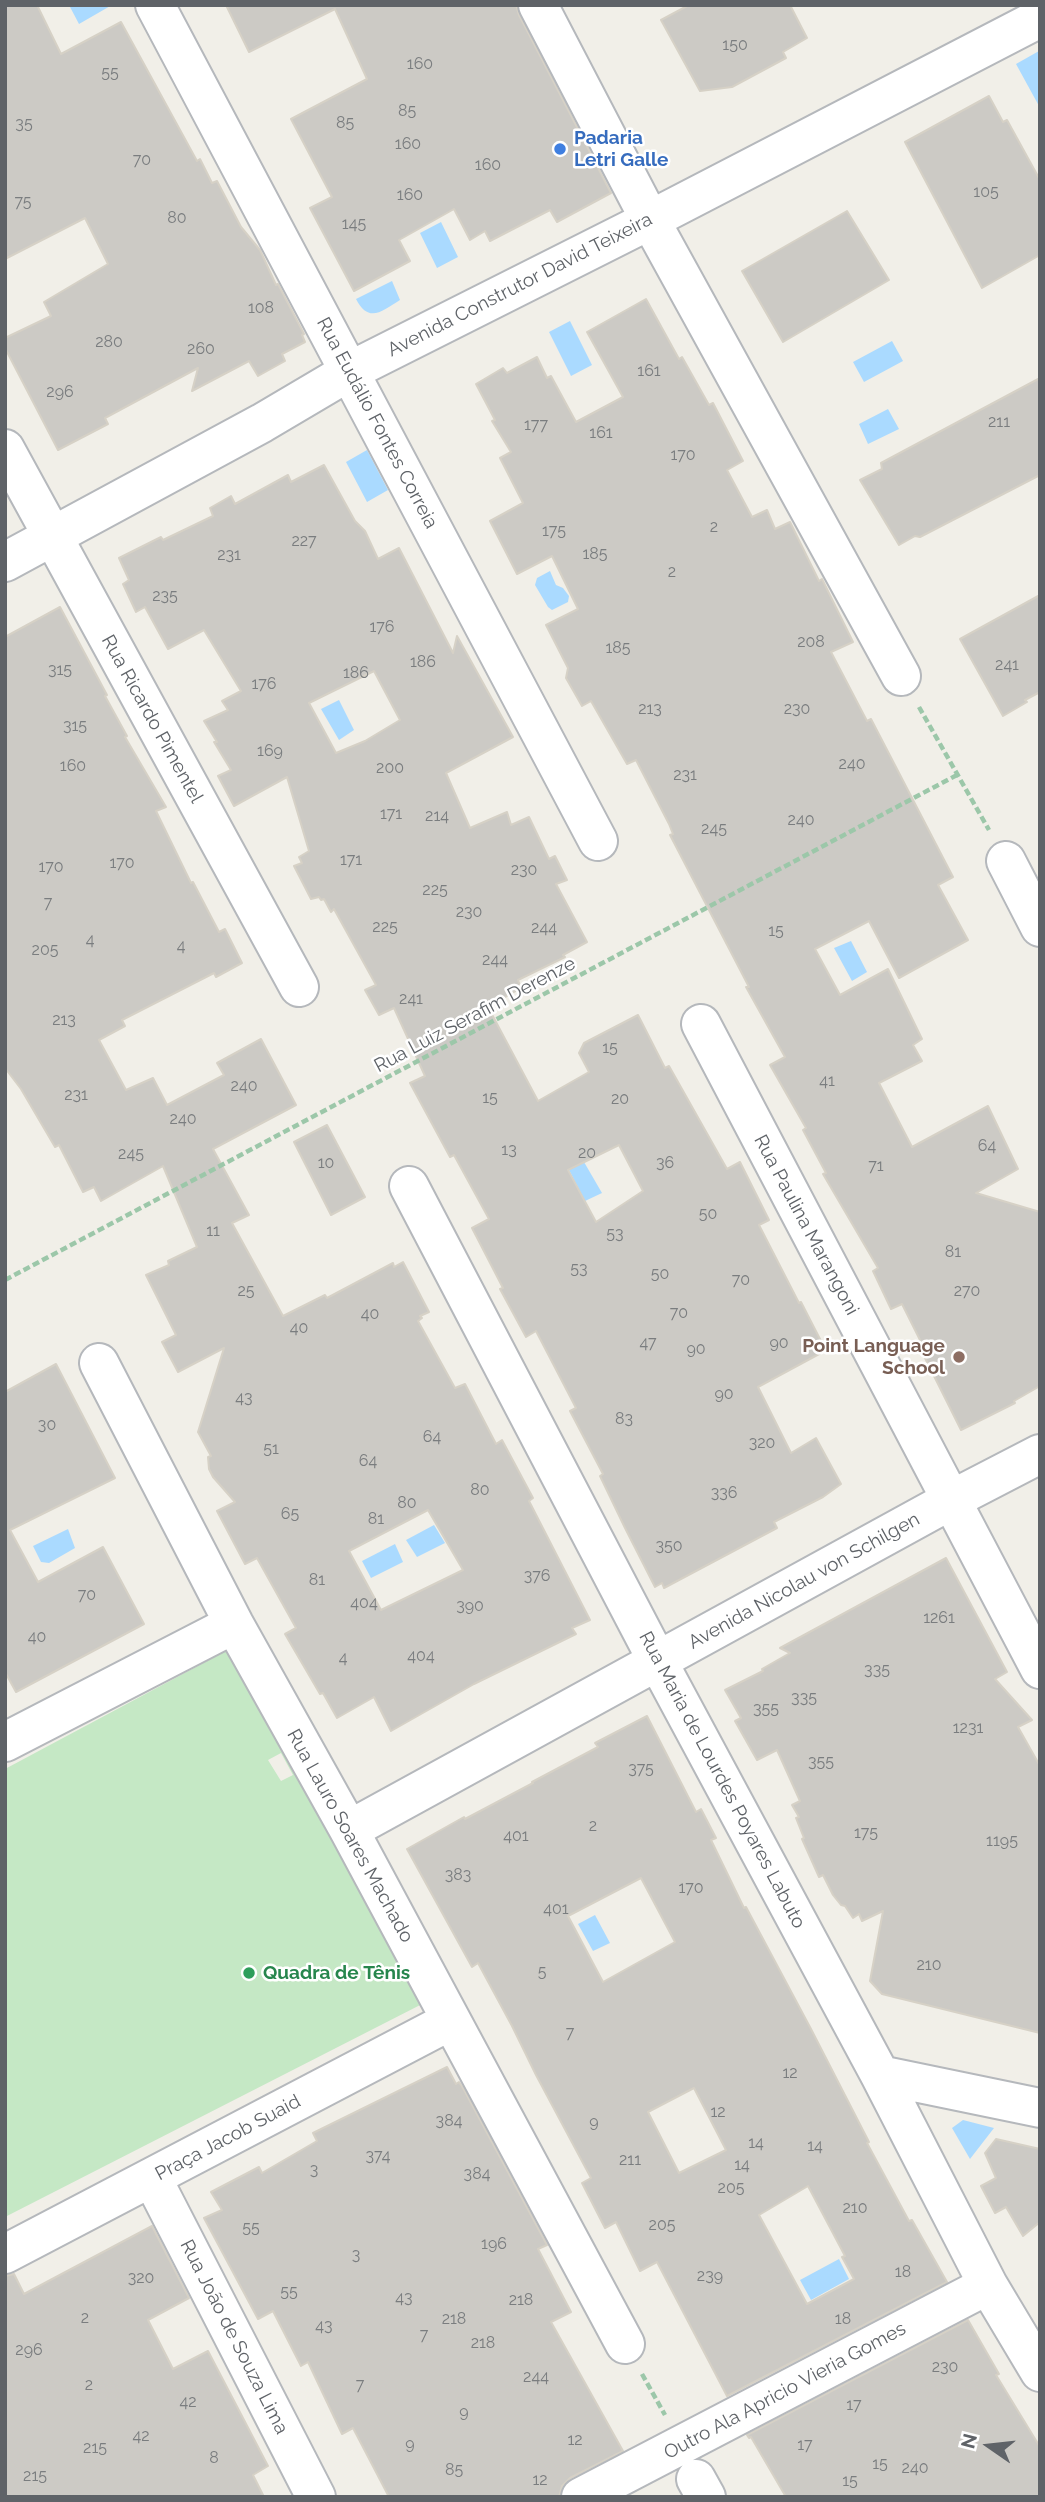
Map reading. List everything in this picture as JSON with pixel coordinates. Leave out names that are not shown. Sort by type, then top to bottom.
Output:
[{"type":"street","name":"Rua Eudálio Fontes Correia","points":[[155,5],[598,841]]},
{"type":"street","points":[[538,5],[650,220],[901,676]]},
{"type":"street","name":"Avenida Construtor David Teixeira","points":[[5,562],[262,422],[349,371],[650,220],[1040,18]]},
{"type":"street","name":"Rua Ricardo Pimentel","points":[[5,449],[299,987]]},
{"type":"street","points":[[1006,861],[1040,927]]},
{"type":"street","name":"Rua Paulina Marangoni","points":[[701,1024],[1040,1669]]},
{"type":"street","name":"Rua Maria de Lourdes Poyares Labuto","points":[[409,1186],[658,1662],[880,2075],[988,2285],[1040,2372]]},
{"type":"street","name":"Rua Lauro Soares Machado","points":[[99,1363],[234,1624],[349,1830],[625,2344]]},
{"type":"street","name":"Avenida Nicolau von Schilgen","points":[[349,1830],[951,1500],[1040,1454]]},
{"type":"street","points":[[5,1742],[234,1624]]},
{"type":"street","name":"Praça Jacob Suaid","points":[[5,2254],[450,2021]]},
{"type":"street","points":[[880,2075],[1040,2108]]},
{"type":"street","name":"Rua João de Souza Lima","points":[[152,2178],[316,2497]]},
{"type":"street","name":"Outro Ala Apricio Vieria Gomes","points":[[581,2497],[988,2285]]},
{"type":"path","points":[[901,676],[1006,861]]},
{"type":"path","name":"Rua Luiz Serafim Derenze","points":[[5,1280],[957,775]]},
{"type":"green space","points":[[239,1644],[428,2001],[5,2217],[5,1769]],"holes":[[[281,1753],[293,1775],[281,1781],[268,1760]]]},
{"type":"water","points":[[69,5],[112,5],[79,24]]},
{"type":"water","points":[[1039,51],[1040,105],[1039,106],[1016,64]]},
{"type":"water","points":[[441,222],[458,257],[437,268],[420,233]]},
{"type":"water","points":[[392,281],[400,300],[376,313],[361,307],[356,299]]},
{"type":"water","points":[[570,321],[592,365],[571,376],[549,332]]},
{"type":"water","points":[[892,341],[903,361],[864,382],[853,362]]},
{"type":"water","points":[[888,409],[899,429],[868,444],[859,424]]},
{"type":"water","points":[[367,450],[388,490],[367,502],[346,462]]},
{"type":"water","points":[[550,571],[556,585],[563,588],[569,596],[568,602],[552,610],[535,585],[537,578]]},
{"type":"water","points":[[339,700],[354,730],[339,740],[321,709]]},
{"type":"water","points":[[851,941],[867,972],[852,981],[834,948]]},
{"type":"water","points":[[584,1162],[602,1193],[585,1201],[569,1170]]},
{"type":"water","points":[[434,1525],[445,1543],[417,1557],[406,1540]]},
{"type":"water","points":[[68,1529],[75,1548],[49,1563],[41,1562],[33,1546]]},
{"type":"water","points":[[395,1544],[403,1562],[371,1578],[362,1561]]},
{"type":"water","points":[[595,1915],[610,1943],[593,1951],[578,1924]]},
{"type":"water","points":[[963,2120],[994,2128],[970,2159],[952,2128]]},
{"type":"water","points":[[839,2259],[849,2279],[811,2300],[800,2280]]},
{"type":"building","points":[[5,5],[37,5],[61,54],[121,22],[197,161],[200,159],[212,183],[217,181],[241,227],[260,250],[304,334],[302,335],[305,342],[282,354],[285,361],[258,376],[249,361],[192,391],[198,368],[105,418],[108,424],[58,450],[5,348],[5,338],[51,316],[44,302],[108,264],[85,218],[5,259]]},
{"type":"building","points":[[226,5],[516,5],[611,193],[557,222],[550,210],[490,241],[485,231],[470,240],[454,209],[399,240],[410,261],[354,291],[310,208],[332,197],[291,119],[367,79],[335,9],[249,52]]},
{"type":"building","points":[[689,5],[790,5],[807,38],[783,52],[786,58],[732,87],[700,91],[661,20]]},
{"type":"building","points":[[989,96],[1003,122],[1007,120],[1040,180],[1040,255],[982,288],[905,142]]},
{"type":"building","points":[[847,211],[889,280],[783,342],[742,271]]},
{"type":"building","points":[[646,299],[679,359],[682,357],[709,405],[713,403],[743,461],[727,470],[752,517],[767,510],[775,529],[790,522],[819,581],[822,579],[853,642],[831,652],[867,721],[871,719],[953,877],[938,885],[968,940],[899,978],[869,921],[815,949],[840,995],[888,969],[922,1039],[913,1045],[922,1061],[879,1083],[912,1147],[988,1106],[1018,1169],[976,1193],[1040,1212],[1040,1386],[1014,1401],[1015,1403],[961,1430],[902,1304],[891,1309],[873,1271],[878,1268],[823,1174],[826,1173],[803,1130],[806,1128],[770,1065],[785,1057],[746,987],[749,987],[670,835],[673,834],[669,824],[636,760],[627,764],[591,701],[582,706],[566,678],[568,668],[546,625],[578,609],[552,556],[517,574],[490,521],[523,503],[500,458],[511,452],[492,421],[495,420],[476,384],[503,368],[507,373],[537,357],[547,378],[551,376],[576,422],[623,397],[587,332]]},
{"type":"building","points":[[1040,378],[1040,475],[920,537],[915,536],[899,545],[860,480],[882,469],[881,463]]},
{"type":"building","points":[[324,465],[355,521],[365,531],[378,559],[399,548],[453,653],[457,636],[513,737],[446,773],[470,828],[507,812],[511,825],[529,817],[549,859],[555,856],[567,880],[556,884],[587,942],[563,955],[565,957],[518,980],[521,988],[488,1007],[538,1101],[589,1072],[579,1053],[584,1043],[638,1015],[665,1068],[669,1066],[727,1169],[740,1162],[769,1220],[759,1225],[821,1341],[816,1344],[821,1353],[758,1387],[791,1453],[816,1438],[841,1484],[823,1497],[774,1522],[777,1528],[664,1588],[662,1583],[655,1587],[625,1528],[600,1476],[603,1474],[570,1411],[576,1408],[536,1331],[526,1337],[500,1289],[503,1288],[472,1228],[489,1219],[454,1155],[450,1157],[410,1083],[425,1076],[394,1008],[379,1015],[365,990],[376,985],[334,909],[331,912],[324,899],[311,899],[294,866],[302,863],[299,857],[309,851],[287,777],[234,806],[218,776],[231,770],[204,721],[228,710],[222,701],[241,691],[204,630],[168,649],[145,607],[136,612],[123,584],[129,580],[119,558],[213,516],[210,508],[231,496],[235,504],[288,475],[291,482]],"holes":[[[374,671],[400,720],[365,741],[336,753],[309,703]],[[619,1145],[643,1191],[596,1222],[568,1170]]]},
{"type":"building","points":[[1040,595],[1040,692],[1003,716],[960,639]]},
{"type":"building","points":[[60,607],[107,695],[105,696],[127,736],[125,737],[166,807],[156,811],[191,883],[193,882],[219,932],[225,929],[242,963],[216,977],[214,973],[122,1020],[125,1026],[99,1040],[126,1090],[153,1078],[167,1105],[224,1075],[217,1063],[261,1039],[296,1105],[213,1149],[249,1215],[232,1223],[283,1316],[325,1295],[327,1298],[393,1263],[394,1267],[403,1262],[429,1312],[420,1316],[422,1318],[418,1321],[455,1388],[465,1384],[496,1444],[502,1440],[533,1498],[529,1501],[590,1620],[572,1628],[576,1634],[474,1684],[391,1731],[374,1697],[337,1718],[285,1634],[296,1628],[257,1558],[245,1564],[217,1511],[235,1502],[213,1477],[209,1469],[208,1457],[211,1456],[198,1432],[224,1348],[178,1372],[162,1342],[176,1335],[146,1275],[169,1265],[168,1261],[197,1247],[163,1166],[101,1201],[94,1187],[83,1192],[59,1145],[55,1147],[21,1089],[5,1068],[5,637]],"holes":[[[428,1510],[463,1570],[381,1610],[349,1551]]]},
{"type":"building","points":[[327,1125],[365,1197],[331,1215],[294,1142]]},
{"type":"building","points":[[56,1364],[115,1478],[10,1530],[38,1582],[103,1547],[144,1624],[16,1692],[5,1672],[5,1392]]},
{"type":"building","points":[[946,1558],[1007,1672],[995,1679],[1032,1720],[1018,1727],[1040,1766],[1040,2033],[882,1994],[870,1981],[883,1911],[862,1921],[859,1914],[853,1918],[833,1895],[823,1875],[819,1877],[802,1839],[804,1838],[796,1818],[799,1817],[792,1805],[800,1801],[777,1750],[757,1760],[735,1721],[741,1718],[725,1690],[763,1671],[762,1669],[790,1653],[780,1648]]},
{"type":"building","points":[[647,1716],[696,1812],[701,1809],[716,1838],[711,1840],[744,1908],[746,1907],[811,2029],[869,2142],[867,2143],[909,2221],[912,2220],[947,2282],[727,2396],[657,2262],[640,2271],[616,2222],[605,2228],[582,2183],[591,2178],[512,2026],[478,1963],[472,1967],[407,1849],[598,1747],[595,1743]],"holes":[[[641,1878],[675,1942],[603,1982],[568,1916]],[[694,2088],[726,2150],[679,2173],[648,2112]],[[808,2186],[845,2256],[842,2257],[854,2279],[807,2304],[759,2215]]]},
{"type":"building","points":[[447,2067],[456,2084],[459,2082],[463,2088],[547,2245],[538,2249],[571,2312],[551,2322],[623,2451],[570,2478],[562,2486],[559,2497],[389,2497],[353,2428],[342,2434],[308,2362],[301,2366],[273,2311],[258,2319],[204,2218],[222,2210],[211,2192],[259,2167],[262,2173],[317,2141],[313,2133]]},
{"type":"building","points":[[996,2139],[1040,2149],[1040,2222],[1023,2236],[1006,2207],[995,2213],[981,2186],[996,2178],[985,2153]]},
{"type":"building","points":[[152,2226],[189,2298],[148,2320],[173,2369],[208,2351],[268,2466],[253,2475],[264,2497],[5,2497],[5,2276],[14,2274],[24,2294]]},
{"type":"building","points":[[968,2320],[999,2374],[996,2375],[1040,2447],[1040,2497],[786,2497],[751,2437],[747,2435]]},
{"type":"place","name":"Padaria Letri Galle","points":[[560,149]]},
{"type":"place","name":"Point Language School","points":[[959,1357]]},
{"type":"place","name":"Quadra de Tênis","points":[[249,1973]]}]
